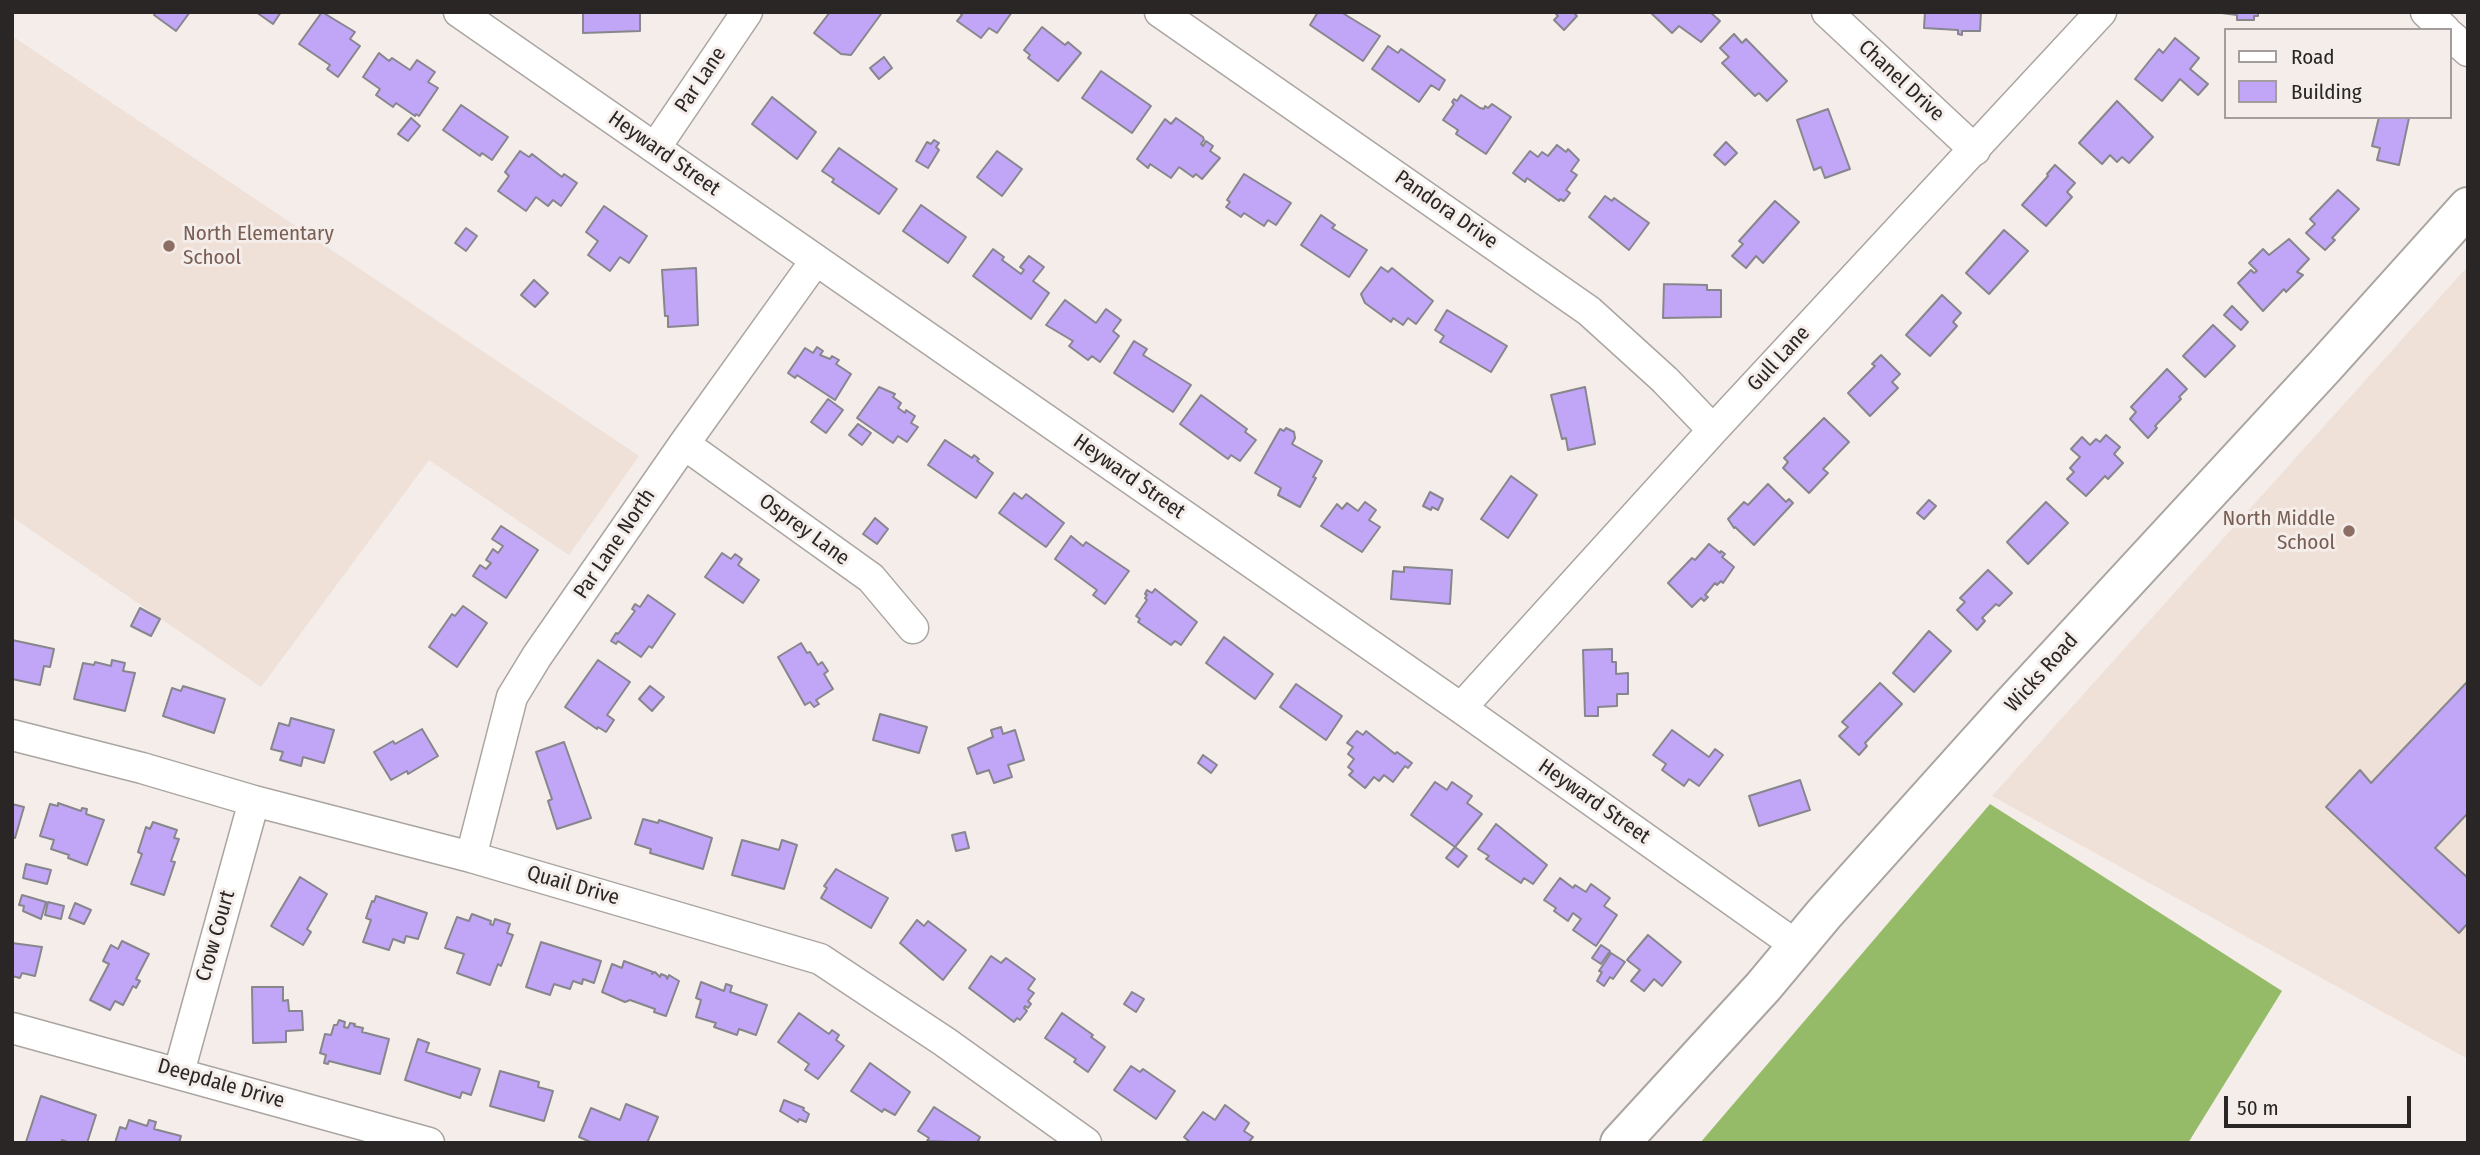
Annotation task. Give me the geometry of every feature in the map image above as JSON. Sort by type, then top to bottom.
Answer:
[{"type":"main road","name":"Wicks Road","points":[[1620,1143],[2009,708],[2468,207]]},
{"type":"street","name":"Heyward Street","points":[[459,12],[1461,708],[1797,946]]},
{"type":"street","name":"Par Lane","points":[[655,148],[747,12]]},
{"type":"street","name":"Pandora Drive","points":[[1160,12],[1589,311],[1665,380],[1713,430]]},
{"type":"street","name":"Chanel Drive","points":[[1827,12],[1975,150]]},
{"type":"street","name":"Gull Lane","points":[[1461,708],[1713,430],[2101,12]]},
{"type":"street","points":[[2426,12],[2443,28]]},
{"type":"street","points":[[2452,37],[2468,51]]},
{"type":"street","name":"Par Lane North","points":[[471,857],[512,697],[537,656],[684,444],[816,260]]},
{"type":"street","name":"Osprey Lane","points":[[684,444],[871,578],[913,628]]},
{"type":"street","name":"Quail Drive","points":[[12,735],[471,857],[820,959],[945,1042],[1086,1143]]},
{"type":"street","name":"Crow Court","points":[[178,1072],[254,801]]},
{"type":"street","name":"Deepdale Drive","points":[[12,1028],[429,1143]]},
{"type":"shaded area","name":"North Elementary School","points":[[12,36],[639,456],[569,555],[429,460],[261,687],[12,517]]},
{"type":"shaded area","name":"North Middle School","points":[[2468,266],[2468,1059],[1992,796]]},
{"type":"green space","points":[[1990,804],[2282,991],[2188,1143],[1700,1143]]},
{"type":"building","points":[[156,12],[190,12],[176,31],[154,15]]},
{"type":"building","points":[[256,12],[281,12],[273,24]]},
{"type":"building","points":[[322,12],[355,32],[350,39],[360,46],[338,77],[327,69],[330,65],[299,44]]},
{"type":"building","points":[[583,12],[640,12],[640,31],[583,33]]},
{"type":"building","points":[[830,12],[881,14],[851,55],[841,54],[814,33]]},
{"type":"building","points":[[959,12],[1012,12],[997,33],[989,28],[981,38],[957,21],[962,15]]},
{"type":"building","points":[[1318,12],[1341,12],[1380,36],[1363,61],[1310,25]]},
{"type":"building","points":[[1557,12],[1573,12],[1577,16],[1564,30],[1554,20],[1558,16]]},
{"type":"building","points":[[1650,12],[1710,12],[1720,21],[1701,42],[1679,26],[1672,33]]},
{"type":"building","points":[[1925,12],[1981,12],[1980,31],[1962,31],[1962,35],[1958,34],[1958,30],[1924,28]]},
{"type":"building","points":[[2214,12],[2258,12],[2258,16],[2254,16],[2254,20],[2237,20],[2237,15]]},
{"type":"building","points":[[1042,27],[1065,45],[1068,42],[1081,53],[1058,81],[1028,58],[1030,55],[1024,50]]},
{"type":"building","points":[[1734,34],[1742,43],[1746,39],[1787,81],[1767,101],[1759,93],[1755,96],[1722,63],[1729,57],[1720,48]]},
{"type":"building","points":[[2175,38],[2199,58],[2190,69],[2208,84],[2198,95],[2180,79],[2162,101],[2135,79],[2159,49],[2163,53]]},
{"type":"building","points":[[1388,46],[1398,53],[1401,49],[1445,80],[1439,90],[1431,85],[1419,102],[1372,69]]},
{"type":"building","points":[[379,53],[389,61],[392,58],[410,70],[417,60],[435,72],[428,82],[438,88],[419,116],[396,103],[393,107],[376,95],[380,89],[363,77]]},
{"type":"building","points":[[884,57],[892,68],[879,79],[870,68]]},
{"type":"building","points":[[1101,71],[1151,106],[1132,133],[1082,98]]},
{"type":"building","points":[[1461,95],[1480,108],[1488,108],[1492,104],[1511,117],[1486,154],[1456,134],[1458,130],[1443,120],[1454,104],[1454,99],[1457,101]]},
{"type":"building","points":[[772,97],[816,132],[797,159],[752,124]]},
{"type":"building","points":[[2117,101],[2153,137],[2129,163],[2122,157],[2117,162],[2110,155],[2102,164],[2079,143]]},
{"type":"building","points":[[461,105],[508,137],[492,160],[482,153],[480,156],[443,130]]},
{"type":"building","points":[[1828,109],[1850,169],[1825,178],[1821,167],[1814,170],[1797,120]]},
{"type":"building","points":[[411,118],[420,126],[408,141],[398,134]]},
{"type":"building","points":[[1176,118],[1203,137],[1203,146],[1206,141],[1213,146],[1210,151],[1220,158],[1202,179],[1196,174],[1193,177],[1179,167],[1171,178],[1150,164],[1148,168],[1137,159],[1165,119],[1171,124]]},
{"type":"building","points":[[2379,119],[2409,119],[2399,165],[2377,160],[2380,148],[2372,146]]},
{"type":"building","points":[[934,140],[939,143],[936,147],[939,150],[928,168],[916,161],[927,142],[931,144]]},
{"type":"building","points":[[1726,142],[1737,153],[1725,165],[1714,155]]},
{"type":"building","points":[[1557,145],[1566,152],[1568,149],[1579,160],[1571,171],[1577,175],[1566,190],[1570,193],[1564,201],[1559,201],[1527,178],[1525,182],[1513,173],[1530,151],[1538,157],[1542,152],[1548,156]]},
{"type":"building","points":[[839,148],[897,189],[879,214],[832,182],[834,179],[822,171]]},
{"type":"building","points":[[520,151],[529,157],[532,154],[562,177],[564,174],[577,183],[561,206],[553,200],[548,206],[536,197],[526,211],[498,191],[509,176],[505,172]]},
{"type":"building","points":[[997,151],[1022,169],[1002,196],[977,177]]},
{"type":"building","points":[[2055,165],[2075,183],[2067,192],[2072,197],[2046,226],[2022,205]]},
{"type":"building","points":[[1244,174],[1291,203],[1276,225],[1268,220],[1264,226],[1244,213],[1241,217],[1226,207],[1230,202],[1227,200]]},
{"type":"building","points":[[2338,190],[2359,209],[2332,238],[2335,240],[2325,250],[2306,233],[2315,224],[2310,219]]},
{"type":"building","points":[[1605,196],[1612,201],[1614,198],[1649,223],[1629,250],[1589,217]]},
{"type":"building","points":[[1775,201],[1799,222],[1763,263],[1756,256],[1746,268],[1732,256],[1743,244],[1739,241]]},
{"type":"building","points":[[921,205],[966,237],[948,263],[903,231]]},
{"type":"building","points":[[604,206],[647,236],[629,263],[620,257],[610,271],[588,255],[598,241],[586,232]]},
{"type":"building","points":[[1321,215],[1335,225],[1332,228],[1367,250],[1349,277],[1301,245]]},
{"type":"building","points":[[466,228],[477,236],[466,251],[455,243]]},
{"type":"building","points":[[2004,230],[2028,251],[1989,294],[1966,273]]},
{"type":"building","points":[[2289,239],[2309,259],[2297,272],[2303,275],[2286,292],[2284,289],[2263,311],[2238,283],[2251,270],[2254,273],[2257,271],[2249,263],[2263,249],[2269,255]]},
{"type":"building","points":[[993,249],[1004,257],[1002,260],[1021,274],[1024,270],[1020,267],[1029,256],[1044,267],[1033,281],[1049,293],[1031,319],[973,276]]},
{"type":"building","points":[[1381,267],[1388,272],[1392,268],[1433,301],[1416,324],[1408,318],[1403,325],[1393,318],[1391,322],[1365,303],[1361,294]]},
{"type":"building","points":[[696,268],[698,325],[668,327],[662,270]]},
{"type":"building","points":[[534,280],[548,293],[535,307],[521,295]]},
{"type":"building","points":[[1664,284],[1707,285],[1707,290],[1721,290],[1721,317],[1663,318]]},
{"type":"building","points":[[1942,295],[1961,313],[1953,322],[1957,326],[1930,356],[1906,335]]},
{"type":"building","points":[[1065,300],[1096,323],[1106,309],[1121,320],[1113,331],[1119,336],[1100,362],[1092,356],[1088,360],[1069,346],[1073,341],[1046,325]]},
{"type":"building","points":[[2232,306],[2248,322],[2241,330],[2224,315]]},
{"type":"building","points":[[1447,310],[1507,346],[1491,372],[1440,342],[1444,336],[1435,330]]},
{"type":"building","points":[[2213,325],[2235,346],[2205,377],[2183,356]]},
{"type":"building","points":[[1134,341],[1147,349],[1143,355],[1191,385],[1173,412],[1114,373]]},
{"type":"building","points":[[817,347],[823,351],[820,355],[839,360],[836,364],[851,374],[835,400],[797,375],[795,378],[788,373],[805,348],[813,353]]},
{"type":"building","points":[[1881,355],[1900,374],[1892,382],[1898,388],[1870,416],[1848,393],[1875,366],[1872,364]]},
{"type":"building","points":[[2167,369],[2187,389],[2148,438],[2130,419],[2136,412],[2131,407]]},
{"type":"building","points":[[879,387],[895,394],[893,397],[901,403],[898,408],[915,416],[911,423],[918,427],[907,442],[898,436],[893,443],[857,418]]},
{"type":"building","points":[[1585,387],[1595,444],[1568,450],[1566,438],[1562,439],[1551,395]]},
{"type":"building","points":[[1201,395],[1247,429],[1245,432],[1256,440],[1240,461],[1231,455],[1228,459],[1180,424]]},
{"type":"building","points":[[828,399],[843,410],[826,433],[811,422]]},
{"type":"building","points":[[1824,418],[1849,442],[1823,469],[1828,473],[1809,493],[1783,468],[1788,462],[1784,458]]},
{"type":"building","points":[[858,424],[871,433],[862,445],[849,435]]},
{"type":"building","points":[[1286,428],[1294,432],[1292,444],[1322,461],[1300,507],[1278,495],[1281,488],[1255,473],[1280,429],[1284,431]]},
{"type":"building","points":[[2106,435],[2120,447],[2114,454],[2123,463],[2108,479],[2105,476],[2086,496],[2067,479],[2074,472],[2070,468],[2080,457],[2071,449],[2082,437],[2090,445],[2096,439],[2100,442]]},
{"type":"building","points":[[945,440],[972,458],[974,455],[979,459],[977,461],[993,473],[976,498],[928,465]]},
{"type":"building","points":[[1511,476],[1537,495],[1508,538],[1481,519]]},
{"type":"building","points":[[1768,484],[1786,502],[1789,499],[1793,503],[1754,545],[1734,528],[1728,519],[1744,502],[1748,505]]},
{"type":"building","points":[[1430,492],[1443,499],[1438,510],[1423,506]]},
{"type":"building","points":[[1014,493],[1022,499],[1026,494],[1064,523],[1046,547],[999,513]]},
{"type":"building","points":[[1929,500],[1936,506],[1924,519],[1917,513]]},
{"type":"building","points":[[1365,502],[1376,510],[1369,520],[1380,527],[1362,552],[1321,526],[1337,504],[1342,509],[1347,503],[1358,511]]},
{"type":"building","points":[[2046,502],[2068,523],[2028,564],[2007,542]]},
{"type":"building","points":[[875,518],[888,529],[877,544],[863,534]]},
{"type":"building","points":[[501,526],[538,550],[506,598],[473,576],[480,565],[486,569],[491,563],[486,560],[493,549],[498,553],[503,546],[492,539]]},
{"type":"building","points":[[1071,536],[1083,546],[1086,542],[1129,571],[1105,604],[1093,595],[1097,590],[1055,559]]},
{"type":"building","points":[[1709,544],[1725,554],[1722,557],[1734,567],[1723,583],[1715,583],[1705,595],[1708,597],[1704,601],[1701,598],[1692,607],[1668,583]]},
{"type":"building","points":[[722,553],[731,559],[735,554],[742,559],[738,565],[759,580],[743,603],[705,577]]},
{"type":"building","points":[[1404,567],[1452,570],[1450,604],[1391,599],[1393,571],[1404,572]]},
{"type":"building","points":[[1988,570],[2012,593],[1982,618],[1985,621],[1977,630],[1957,610],[1965,602],[1960,598]]},
{"type":"building","points":[[1155,589],[1197,622],[1181,645],[1175,641],[1171,645],[1138,622],[1140,619],[1136,616],[1147,600],[1147,590],[1152,593]]},
{"type":"building","points":[[648,595],[675,614],[652,648],[649,646],[641,657],[618,641],[616,644],[611,641],[635,611],[632,609],[635,604],[640,607]]},
{"type":"building","points":[[463,606],[487,623],[457,667],[429,647],[452,614],[455,616]]},
{"type":"building","points":[[140,608],[160,619],[151,636],[131,626]]},
{"type":"building","points":[[1929,631],[1951,651],[1914,692],[1893,673]]},
{"type":"building","points":[[1224,637],[1273,674],[1255,699],[1206,663]]},
{"type":"building","points":[[12,640],[54,649],[50,667],[44,666],[40,685],[12,679]]},
{"type":"building","points":[[801,643],[818,665],[822,662],[828,671],[824,674],[833,689],[816,700],[819,704],[814,707],[810,702],[805,705],[778,657]]},
{"type":"building","points":[[1612,649],[1616,674],[1628,673],[1628,694],[1617,694],[1617,706],[1598,707],[1598,716],[1585,716],[1583,650]]},
{"type":"building","points":[[112,660],[125,663],[123,671],[135,673],[125,711],[74,699],[83,663],[94,665],[95,662],[111,666]]},
{"type":"building","points":[[598,660],[630,682],[607,715],[614,720],[606,732],[598,727],[597,729],[565,707]]},
{"type":"building","points":[[2468,681],[2468,813],[2435,848],[2468,878],[2468,923],[2459,933],[2326,807],[2360,770],[2371,783]]},
{"type":"building","points":[[1880,683],[1902,704],[1865,743],[1867,746],[1859,755],[1839,736],[1848,727],[1842,722]]},
{"type":"building","points":[[1296,684],[1342,716],[1326,740],[1280,707]]},
{"type":"building","points":[[183,686],[225,699],[214,733],[163,716],[172,688],[181,691]]},
{"type":"building","points":[[650,686],[664,697],[652,711],[639,699]]},
{"type":"building","points":[[880,714],[927,727],[919,753],[873,740]]},
{"type":"building","points":[[291,718],[334,730],[324,763],[303,757],[301,766],[280,760],[283,752],[271,749],[279,723],[289,726]]},
{"type":"building","points":[[1001,727],[1003,734],[1015,730],[1024,760],[1008,765],[1012,777],[994,783],[989,770],[977,774],[968,748],[993,737],[991,730]]},
{"type":"building","points":[[422,729],[438,756],[408,774],[407,771],[391,780],[374,752]]},
{"type":"building","points":[[1672,730],[1709,757],[1715,749],[1723,755],[1699,786],[1689,779],[1684,786],[1662,770],[1666,764],[1653,755]]},
{"type":"building","points":[[1357,731],[1363,735],[1366,731],[1395,754],[1397,752],[1412,763],[1408,768],[1405,766],[1393,782],[1384,775],[1379,781],[1374,777],[1365,788],[1349,775],[1353,771],[1348,767],[1354,759],[1348,754],[1353,747],[1347,743]]},
{"type":"building","points":[[564,742],[591,818],[557,829],[548,801],[552,799],[536,752]]},
{"type":"building","points":[[1203,755],[1217,765],[1211,773],[1198,763]]},
{"type":"building","points":[[1800,780],[1810,810],[1759,826],[1749,796]]},
{"type":"building","points":[[1435,782],[1447,790],[1452,782],[1472,796],[1467,803],[1482,814],[1455,847],[1411,815]]},
{"type":"building","points":[[58,803],[81,811],[82,808],[87,809],[86,814],[104,820],[87,865],[51,849],[54,840],[40,836],[50,804],[58,806]]},
{"type":"building","points":[[12,804],[24,807],[15,838],[12,837]]},
{"type":"building","points":[[643,819],[658,823],[659,820],[712,838],[703,869],[650,853],[651,849],[635,844]]},
{"type":"building","points":[[153,822],[177,830],[174,838],[179,839],[164,895],[131,884],[142,854],[138,852],[146,827],[150,829]]},
{"type":"building","points":[[1496,824],[1547,865],[1533,884],[1524,878],[1521,883],[1486,859],[1489,856],[1478,849]]},
{"type":"building","points":[[965,832],[969,848],[956,851],[952,835]]},
{"type":"building","points":[[742,840],[779,850],[782,840],[797,845],[784,889],[732,875]]},
{"type":"building","points":[[1455,847],[1467,856],[1458,867],[1446,858]]},
{"type":"building","points":[[26,864],[51,870],[47,884],[23,878]]},
{"type":"building","points":[[836,869],[888,898],[871,928],[821,898],[827,888],[824,886]]},
{"type":"building","points":[[300,877],[327,894],[307,929],[311,932],[303,945],[271,926]]},
{"type":"building","points":[[1560,878],[1573,888],[1575,885],[1586,892],[1591,884],[1610,898],[1604,906],[1617,915],[1596,946],[1573,930],[1581,919],[1573,913],[1568,921],[1544,900]]},
{"type":"building","points":[[22,895],[46,902],[41,919],[23,911],[24,906],[19,905]]},
{"type":"building","points":[[376,896],[427,913],[418,939],[406,936],[404,943],[393,939],[389,950],[363,942],[371,920],[366,918]]},
{"type":"building","points":[[48,902],[64,906],[61,919],[45,915]]},
{"type":"building","points":[[75,903],[91,910],[84,924],[69,918]]},
{"type":"building","points":[[472,914],[491,921],[490,924],[493,925],[495,919],[510,924],[507,933],[513,935],[490,985],[457,973],[464,954],[445,948],[457,917],[469,921]]},
{"type":"building","points":[[917,920],[924,926],[928,921],[966,950],[943,980],[900,943]]},
{"type":"building","points":[[1648,935],[1681,962],[1662,986],[1654,979],[1644,991],[1631,981],[1640,970],[1627,960]]},
{"type":"building","points":[[122,941],[149,954],[136,979],[140,981],[136,988],[133,986],[123,1005],[115,1001],[110,1010],[90,1000],[109,964],[103,961],[111,945],[118,949]]},
{"type":"building","points":[[541,942],[601,961],[594,983],[583,979],[582,984],[573,981],[570,989],[554,984],[550,995],[526,987]]},
{"type":"building","points":[[12,943],[42,947],[35,976],[22,973],[20,978],[12,976]]},
{"type":"building","points":[[1601,945],[1610,951],[1601,964],[1592,958]]},
{"type":"building","points":[[1611,953],[1625,962],[1613,979],[1610,977],[1604,986],[1597,981],[1602,972],[1599,971]]},
{"type":"building","points":[[991,956],[1001,963],[1006,958],[1035,979],[1028,989],[1034,993],[1028,1001],[1031,1004],[1028,1008],[1025,1006],[1027,1011],[1020,1020],[1017,1018],[1014,1022],[969,988]]},
{"type":"building","points":[[624,961],[653,972],[652,974],[655,972],[660,977],[661,974],[667,979],[669,975],[679,981],[666,1016],[654,1012],[655,1009],[630,1000],[625,1002],[602,992],[612,964],[622,968]]},
{"type":"building","points":[[701,982],[724,991],[726,984],[732,986],[730,992],[767,1005],[756,1035],[739,1029],[737,1035],[714,1027],[716,1023],[696,1017],[701,1000],[696,998]]},
{"type":"building","points":[[252,987],[283,987],[283,1001],[288,1000],[289,1011],[302,1011],[303,1030],[286,1031],[286,1042],[253,1043]]},
{"type":"building","points":[[1132,992],[1144,999],[1136,1012],[1124,1004]]},
{"type":"building","points":[[799,1013],[829,1034],[832,1030],[839,1035],[836,1040],[844,1046],[818,1079],[805,1070],[809,1064],[778,1042]]},
{"type":"building","points":[[1062,1013],[1105,1047],[1088,1072],[1074,1062],[1076,1059],[1045,1038]]},
{"type":"building","points":[[339,1020],[345,1022],[344,1027],[348,1028],[350,1023],[355,1024],[354,1026],[363,1028],[362,1032],[389,1039],[380,1074],[329,1061],[328,1064],[324,1063],[326,1055],[320,1053],[325,1034],[331,1035]]},
{"type":"building","points":[[418,1039],[429,1043],[426,1052],[480,1069],[471,1095],[462,1092],[460,1098],[405,1080]]},
{"type":"building","points":[[870,1063],[910,1092],[895,1115],[884,1109],[882,1112],[851,1091]]},
{"type":"building","points":[[1131,1066],[1140,1072],[1143,1069],[1175,1091],[1156,1119],[1114,1090]]},
{"type":"building","points":[[500,1071],[539,1082],[538,1087],[553,1091],[544,1121],[490,1106]]},
{"type":"building","points":[[41,1096],[96,1115],[87,1143],[62,1140],[61,1143],[26,1142]]},
{"type":"building","points":[[784,1100],[804,1108],[809,1114],[806,1122],[799,1119],[798,1122],[780,1111]]},
{"type":"building","points":[[626,1104],[658,1117],[647,1143],[593,1143],[579,1137],[591,1108],[620,1120]]},
{"type":"building","points":[[1225,1105],[1249,1123],[1244,1131],[1253,1137],[1248,1143],[1191,1143],[1184,1137],[1203,1112],[1215,1120]]},
{"type":"building","points":[[934,1107],[980,1137],[977,1143],[927,1141],[929,1138],[918,1131]]},
{"type":"building","points":[[129,1120],[147,1126],[149,1120],[156,1122],[154,1129],[181,1136],[179,1143],[115,1143],[120,1127],[126,1129]]},
{"type":"place","name":"North Elementary School","points":[[169,246]]},
{"type":"place","name":"North Middle School","points":[[2349,531]]}]
